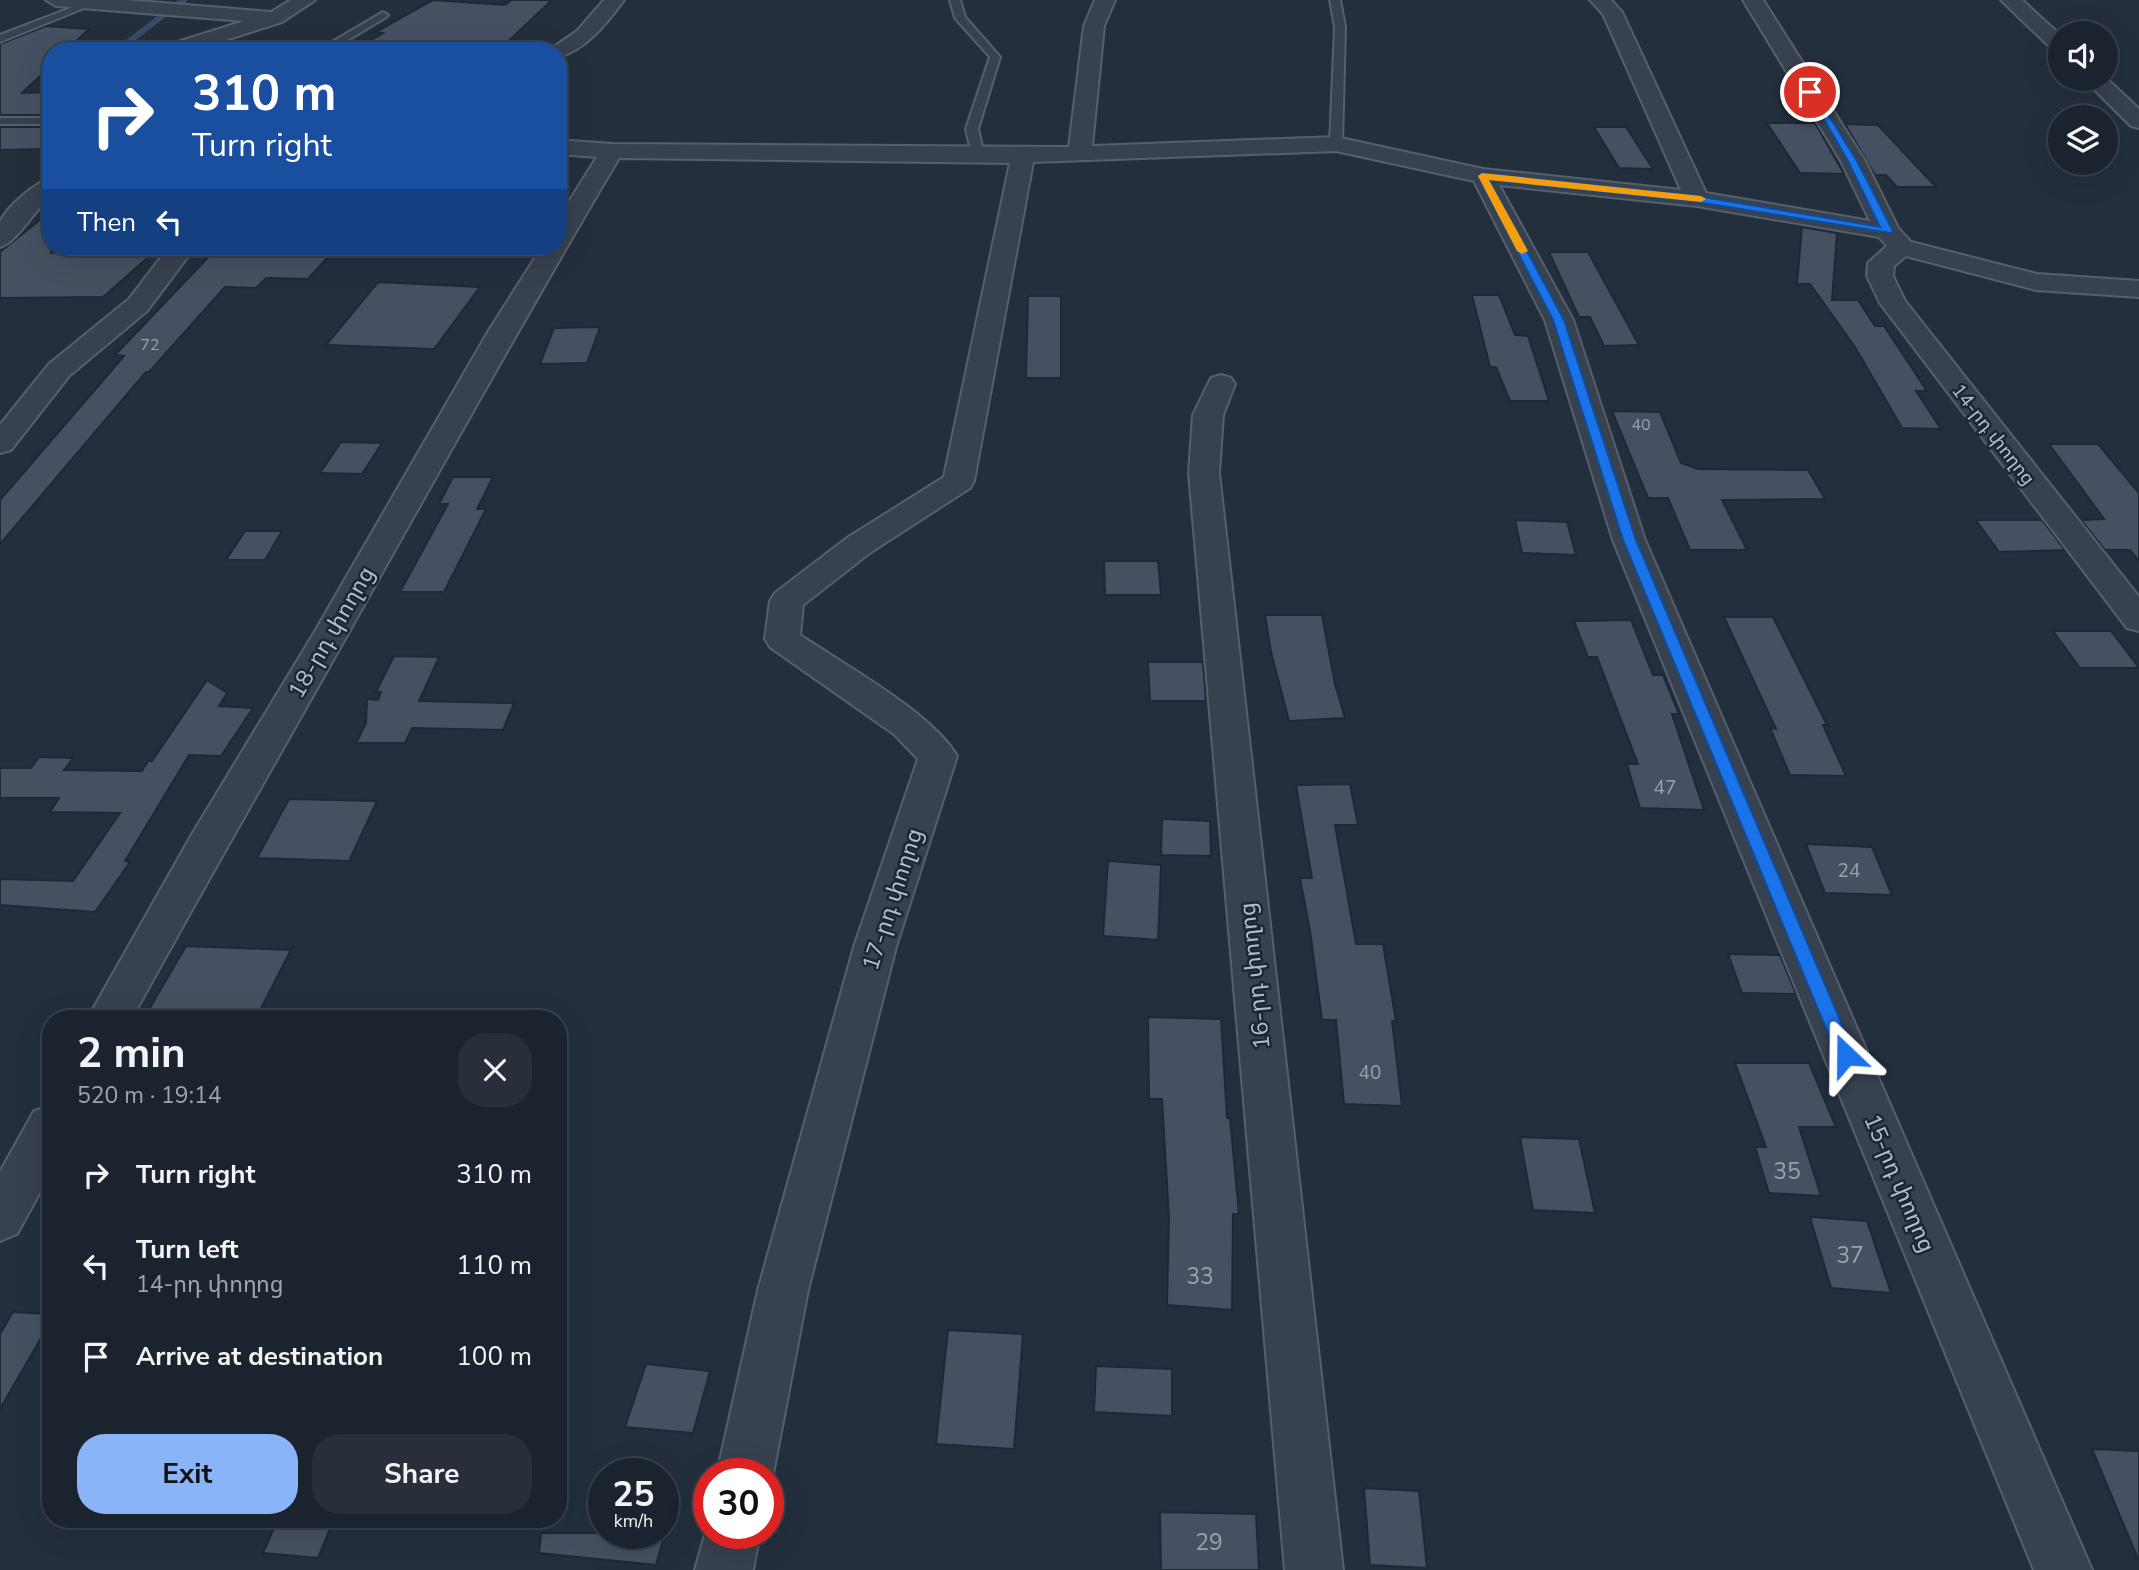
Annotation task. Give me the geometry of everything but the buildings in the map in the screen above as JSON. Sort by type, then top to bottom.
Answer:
[{"type":"street","points":[[56,0],[275,18]]},
{"type":"street","points":[[198,42],[275,18],[305,0]]},
{"type":"street","points":[[567,45],[584,35],[614,0]]},
{"type":"street","points":[[1080,154],[1094,26],[1105,0]]},
{"type":"street","points":[[1600,0],[1612,12],[1697,199]]},
{"type":"street","points":[[1753,0],[1853,161],[1895,239]]},
{"type":"street","points":[[2011,0],[2048,35]]},
{"type":"street","points":[[2108,91],[2139,121]]},
{"type":"street","points":[[567,148],[612,151],[1023,156],[1336,144],[1482,176],[1697,199],[1895,239],[2036,282],[2139,289]]},
{"type":"street","points":[[567,225],[612,151]]},
{"type":"street","name":"17-րդ փողոց","points":[[748,1458],[783,1290],[875,947],[938,755],[907,725],[782,639],[787,601],[859,545],[959,481],[1023,156]]},
{"type":"street","name":"15-րդ փողոց","points":[[1482,176],[1559,320],[1629,540],[2063,1570]]},
{"type":"street","points":[[0,239],[31,200],[42,192]]},
{"type":"street","name":"14-րդ փողոց","points":[[1895,239],[1881,263],[1880,276],[1893,303],[2139,620]]},
{"type":"street","points":[[0,444],[60,370],[138,305],[175,256]]},
{"type":"street","name":"18-րդ փողոց","points":[[114,1010],[205,847],[548,256]]},
{"type":"street","name":"16-րդ փողոց","points":[[1222,384],[1208,415],[1203,472],[1314,1570]]},
{"type":"street","points":[[0,1218],[42,1142]]},
{"type":"street","points":[[724,1570],[729,1549]]},
{"type":"lane","points":[[955,0],[960,18],[995,57],[972,129],[978,155]]},
{"type":"lane","points":[[1335,0],[1340,27],[1336,144]]},
{"type":"lane","points":[[0,39],[89,4]]},
{"type":"lane","points":[[337,42],[383,15]]},
{"type":"lane","points":[[0,121],[42,121]]},
{"type":"waterway","points":[[178,4],[184,0]]},
{"type":"waterway","points":[[129,42],[162,16]]},
{"type":"slow traffic","points":[[1522,251],[1482,176],[1701,199]]},
{"type":"route","points":[[1810,92],[1853,161],[1887,231],[1697,199],[1482,176],[1559,320],[1629,540],[1846,1055]]}]
